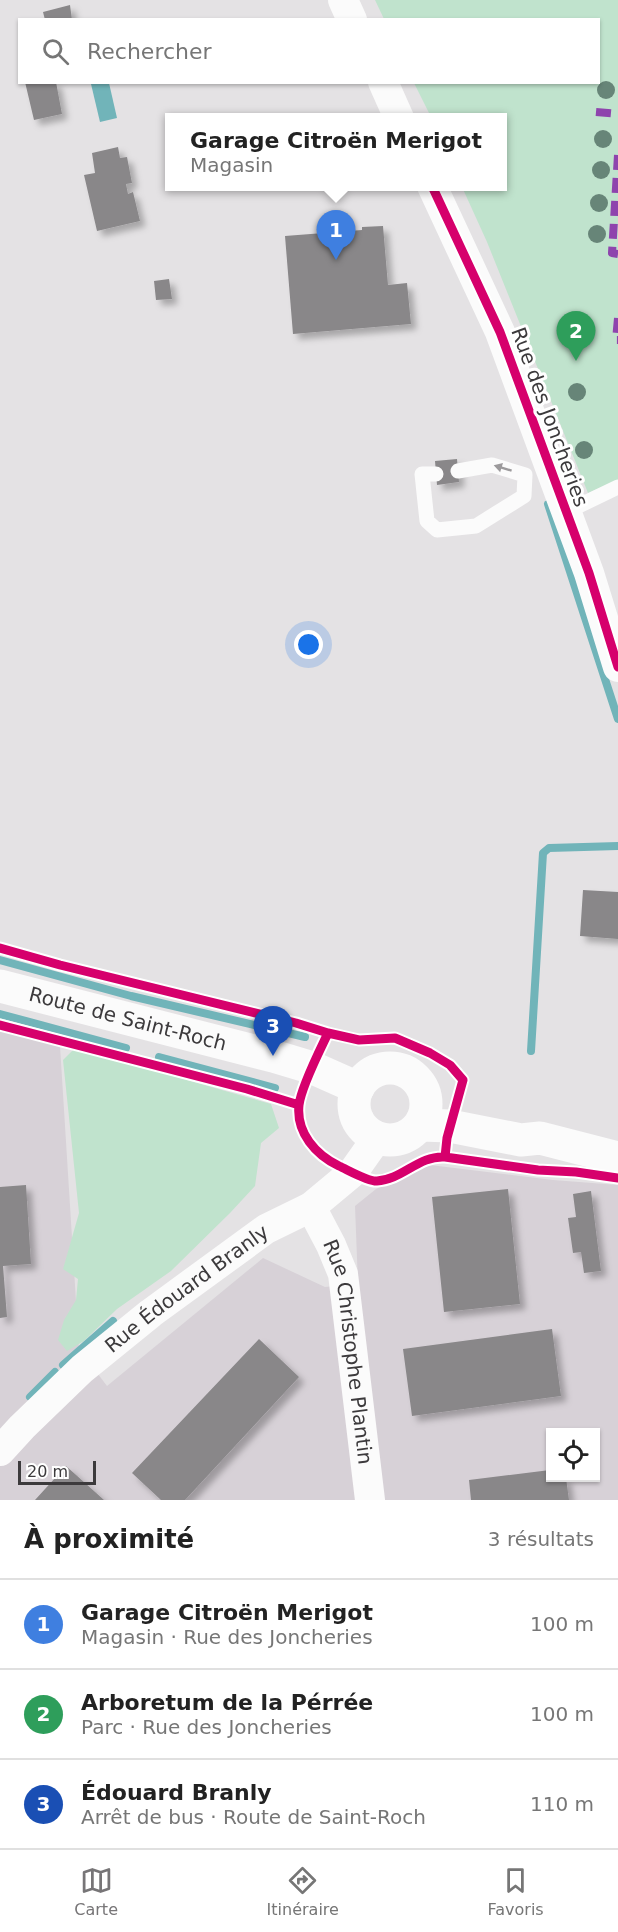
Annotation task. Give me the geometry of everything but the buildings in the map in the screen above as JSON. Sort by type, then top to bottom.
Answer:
[{"type":"street","points":[[343,0],[351,18]]},
{"type":"street","points":[[384,84],[397,113]]},
{"type":"street","name":"Rue des Joncheries","points":[[434,191],[500,332],[538,472],[566,512],[589,573],[618,667]]},
{"type":"street","name":"Route de Saint-Roch","points":[[0,986],[273,1056],[313,1068],[358,1088]]},
{"type":"street","points":[[387,1068],[400,1069],[411,1074],[420,1084],[423,1110],[412,1133],[401,1139],[389,1141],[366,1132],[358,1123],[354,1099],[365,1078],[375,1071],[387,1068]]},
{"type":"street","points":[[423,1110],[450,1126],[521,1140],[540,1138],[618,1158]]},
{"type":"street","name":"Rue Édouard Branly","points":[[0,1451],[82,1369],[151,1313],[266,1229],[311,1208],[354,1172],[377,1138]]},
{"type":"street","name":"Rue Christophe Plantin","points":[[311,1208],[331,1245],[343,1274],[370,1500]]},
{"type":"lane","points":[[436,474],[422,474],[427,521],[436,530],[476,526],[524,496],[538,472],[492,465],[458,471]]},
{"type":"lane","points":[[566,512],[618,487]]},
{"type":"shaded area","points":[[0,1029],[60,1046],[79,1349],[107,1386],[263,1258],[325,1287],[358,1284],[355,1206],[376,1189],[430,1165],[553,1180],[618,1185],[618,1500],[0,1500]]},
{"type":"green space","points":[[375,0],[618,0],[618,480],[588,493],[487,242],[464,191],[507,191],[507,113],[429,113],[414,84],[600,84],[600,18],[384,18]]},
{"type":"green space","points":[[75,1048],[271,1104],[279,1128],[261,1143],[255,1186],[230,1213],[171,1271],[117,1309],[84,1341],[67,1351],[58,1340],[64,1320],[76,1300],[78,1279],[63,1269],[79,1213],[63,1060]]},
{"type":"water","points":[[91,84],[109,84],[117,118],[100,122]]},
{"type":"waterway","points":[[548,504],[618,719]]},
{"type":"waterway","points":[[531,1051],[543,853],[549,848],[618,846]]},
{"type":"waterway","points":[[0,960],[131,996],[305,1037]]},
{"type":"waterway","points":[[0,1014],[126,1048]]},
{"type":"waterway","points":[[159,1057],[275,1088]]},
{"type":"waterway","points":[[63,1365],[113,1321]]},
{"type":"waterway","points":[[30,1397],[55,1372]]},
{"type":"marked path","points":[[596,112],[618,114]]},
{"type":"marked path","points":[[618,155],[612,253],[618,254]]},
{"type":"marked path","points":[[618,318],[616,340],[618,340]]},
{"type":"cycle path","points":[[434,191],[500,332],[589,573],[618,667]]},
{"type":"cycle path","points":[[0,948],[328,1033]]},
{"type":"cycle path","points":[[0,1025],[247,1089],[299,1105]]},
{"type":"cycle path","points":[[328,1033],[359,1040],[395,1038],[430,1053],[450,1065],[463,1080],[447,1138],[445,1157],[436,1157],[419,1163],[395,1177],[373,1181],[339,1166],[315,1149],[304,1134],[299,1105],[307,1079],[328,1033]]},
{"type":"cycle path","points":[[445,1157],[618,1178]]},
{"type":"place","name":"Garage Citroën Merigot","points":[[336,260]]},
{"type":"place","name":"Arboretum de la Pérrée","points":[[576,361]]},
{"type":"place","name":"Édouard Branly","points":[[273,1056]]}]
